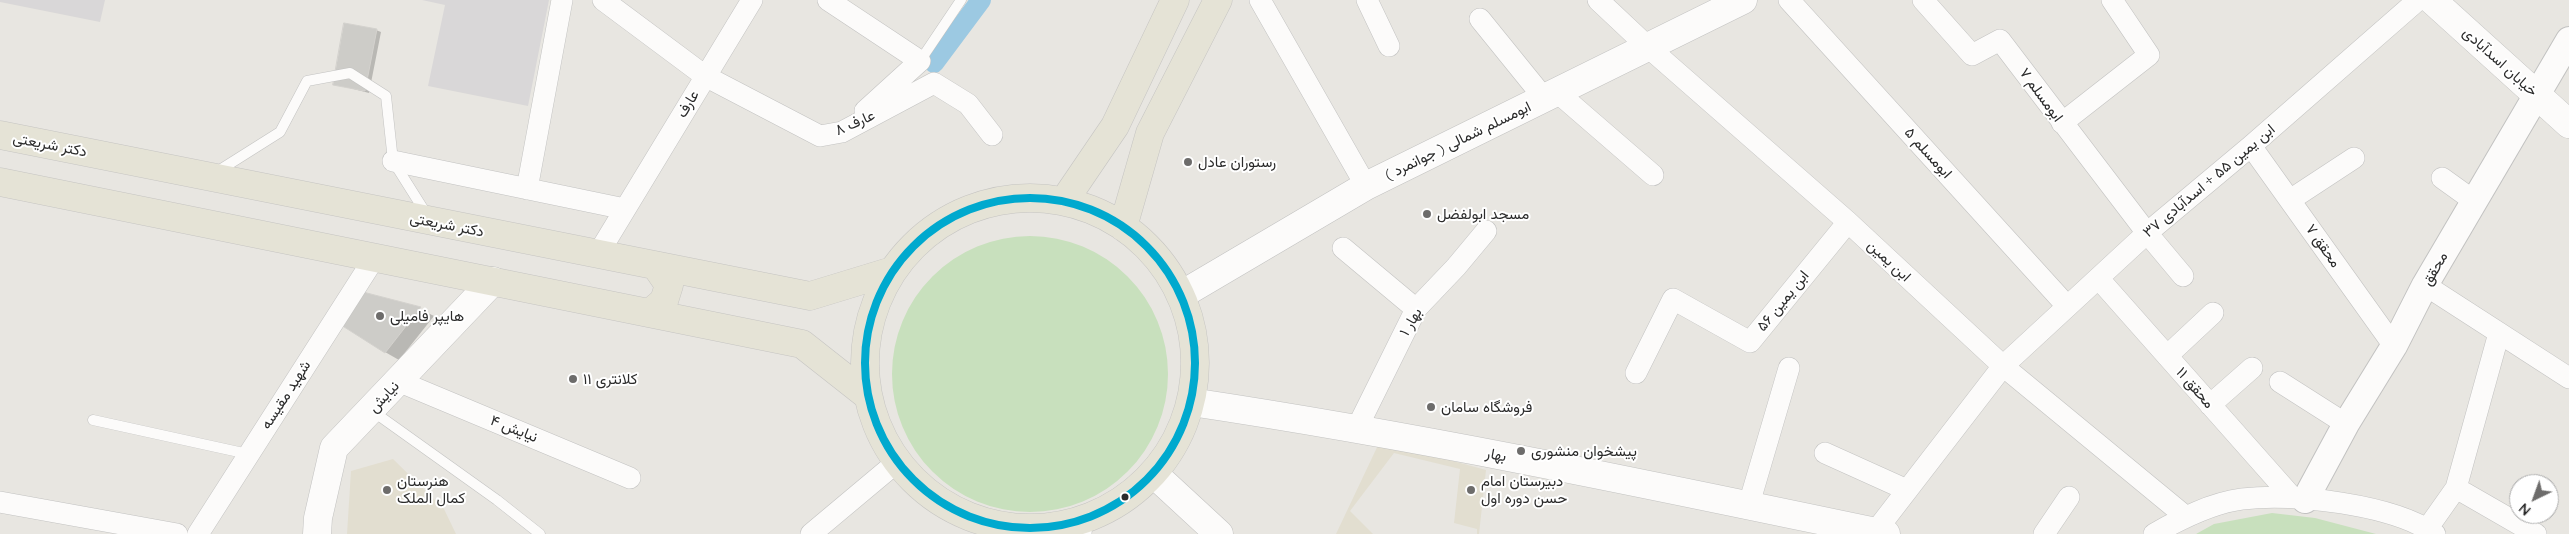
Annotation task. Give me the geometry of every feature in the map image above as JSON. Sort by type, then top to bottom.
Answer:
[{"type":"main road","points":[[1064,201],[1115,126],[1175,0]]},
{"type":"main road","points":[[1123,226],[1150,133],[1218,0]]},
{"type":"main road","name":"ابومسلم شمالی ( جوانمرد )","points":[[1181,295],[1366,186],[1743,0]]},
{"type":"main road","name":"خیابان اسدآبادی","points":[[2432,0],[2569,124]]},
{"type":"main road","name":"دکتر شریعتی","points":[[0,134],[432,222],[810,296],[892,271]]},
{"type":"main road","points":[[0,182],[802,344],[868,396]]},
{"type":"main road","points":[[1015,198],[1064,201],[1095,211],[1123,226],[1157,257],[1181,295],[1195,348],[1191,402],[1177,440],[1154,474],[1126,499],[1067,529],[1010,526],[982,521],[948,506],[920,487],[897,462],[879,430],[868,396],[864,352],[873,310],[892,271],[925,234],[967,210],[1015,198]]},
{"type":"main road","points":[[650,313],[664,301],[668,285],[656,266]]},
{"type":"main road","name":"نیایش","points":[[317,534],[318,518],[334,448],[493,281]]},
{"type":"main road","name":"بهار","points":[[1191,402],[1357,428],[1749,504],[1800,526],[1881,533]]},
{"type":"main road","points":[[1154,474],[1219,534]]},
{"type":"main road","points":[[948,506],[957,534]]},
{"type":"street","points":[[527,189],[562,0]]},
{"type":"street","name":"عارف ۸","points":[[603,0],[630,22],[705,76],[820,136],[842,132],[934,83],[968,104],[992,135]]},
{"type":"street","name":"عارف","points":[[598,254],[752,0]]},
{"type":"street","points":[[828,0],[920,61],[842,132]]},
{"type":"street","points":[[1260,0],[1366,186]]},
{"type":"street","points":[[1367,0],[1389,46]]},
{"type":"street","name":"ابن یمین","points":[[1598,0],[1648,47],[1848,222],[2003,366],[2185,516]]},
{"type":"street","name":"ابومسلم ۵","points":[[1790,0],[2067,306]]},
{"type":"street","name":"ابومسلم ۷","points":[[1922,0],[1972,55],[2000,40],[2147,233],[2183,276]]},
{"type":"street","points":[[2062,123],[2149,55],[2112,0]]},
{"type":"street","name":"ابن یمین ۵۵ + اسدآبادی ۳۷","points":[[1881,533],[1907,490],[2003,366],[2147,233],[2252,146],[2418,0]]},
{"type":"street","points":[[1480,19],[1550,95],[1653,174]]},
{"type":"street","name":"محقق","points":[[2298,498],[2394,346],[2425,285],[2569,40]]},
{"type":"street","name":"محقق ۷","points":[[2252,146],[2394,346]]},
{"type":"street","points":[[2290,200],[2354,158]]},
{"type":"street","points":[[393,162],[625,209]]},
{"type":"street","points":[[2442,178],[2474,201]]},
{"type":"street","name":"ابن یمین ۵۶","points":[[1636,372],[1673,299],[1750,342],[1848,222]]},
{"type":"street","name":"بهار ۱","points":[[1357,428],[1416,309],[1456,267],[1486,230]]},
{"type":"street","points":[[1343,248],[1416,309]]},
{"type":"street","name":"شهید مقیسه","points":[[198,534],[375,257]]},
{"type":"street","name":"محقق ۱۱","points":[[2099,279],[2210,405],[2298,498]]},
{"type":"street","points":[[2425,285],[2569,378]]},
{"type":"street","points":[[2167,356],[2213,313]]},
{"type":"street","points":[[2154,534],[2185,516],[2241,499],[2298,498],[2353,505],[2398,516],[2431,531],[2456,488],[2499,333]]},
{"type":"street","points":[[1749,504],[1789,368]]},
{"type":"street","points":[[2210,405],[2252,368]]},
{"type":"street","name":"نیایش ۴","points":[[398,381],[630,478]]},
{"type":"street","points":[[2280,382],[2346,424]]},
{"type":"street","points":[[1825,453],[1907,490]]},
{"type":"street","points":[[811,534],[897,462]]},
{"type":"street","points":[[2456,488],[2536,534]]},
{"type":"street","points":[[2044,534],[2069,497]]},
{"type":"street","points":[[0,502],[177,534]]},
{"type":"lane","points":[[920,61],[961,0]]},
{"type":"lane","points":[[209,177],[280,132],[307,81],[350,73],[386,96],[393,162],[432,222]]},
{"type":"lane","points":[[371,410],[497,500],[540,534]]},
{"type":"lane","points":[[93,420],[248,454]]},
{"type":"shaded area","points":[[0,0],[105,0],[100,22],[0,2]]},
{"type":"shaded area","points":[[422,0],[549,0],[528,106],[428,86],[445,5]]},
{"type":"shaded area","name":"دبیرستان امام حسن دوره اول","points":[[1380,441],[1486,470],[1479,534],[1477,534],[1477,529],[1454,523],[1460,469],[1394,453],[1350,511],[1373,534],[1336,534]]},
{"type":"shaded area","name":"هنرستان کمال الملک","points":[[393,459],[444,509],[456,534],[347,534],[351,471]]},
{"type":"green space","points":[[1030,236],[1057,239],[1083,247],[1106,260],[1127,277],[1144,298],[1157,321],[1165,347],[1168,374],[1165,401],[1157,427],[1144,450],[1127,471],[1106,488],[1083,501],[1057,509],[1030,512],[1003,509],[977,501],[954,488],[933,471],[916,450],[903,427],[895,401],[892,374],[895,347],[903,321],[916,298],[933,277],[954,260],[977,247],[1003,239]]},
{"type":"green space","points":[[2272,513],[2315,518],[2376,534],[2196,534],[2214,524]]},
{"type":"building","points":[[344,23],[377,29],[365,91],[333,85]]},
{"type":"building","name":"هایپر فامیلی","points":[[363,292],[421,307],[385,353],[341,325]]},
{"type":"waterway","points":[[934,63],[981,0]]},
{"type":"transit line","points":[[1030,198],[1062,201],[1093,211],[1122,226],[1147,246],[1167,271],[1182,300],[1192,331],[1195,363],[1192,395],[1182,426],[1167,455],[1147,480],[1122,500],[1093,515],[1062,525],[1030,528],[998,525],[967,515],[938,500],[913,480],[893,455],[878,426],[868,395],[865,363],[868,331],[878,300],[893,271],[913,246],[938,226],[967,211],[998,201],[1030,198]]},
{"type":"place","name":"رستوران عادل","points":[[1188,162]]},
{"type":"place","name":"مسجد ابولفضل","points":[[1427,214]]},
{"type":"place","name":"هایپر فامیلی","points":[[380,316]]},
{"type":"place","name":"کلانتری ۱۱","points":[[573,379]]},
{"type":"place","name":"فروشگاه سامان","points":[[1431,407]]},
{"type":"place","name":"پیشخوان منشوری","points":[[1521,451]]},
{"type":"place","name":"هنرستان کمال الملک","points":[[387,490]]},
{"type":"place","name":"دبیرستان امام حسن دوره اول","points":[[1471,490]]}]
